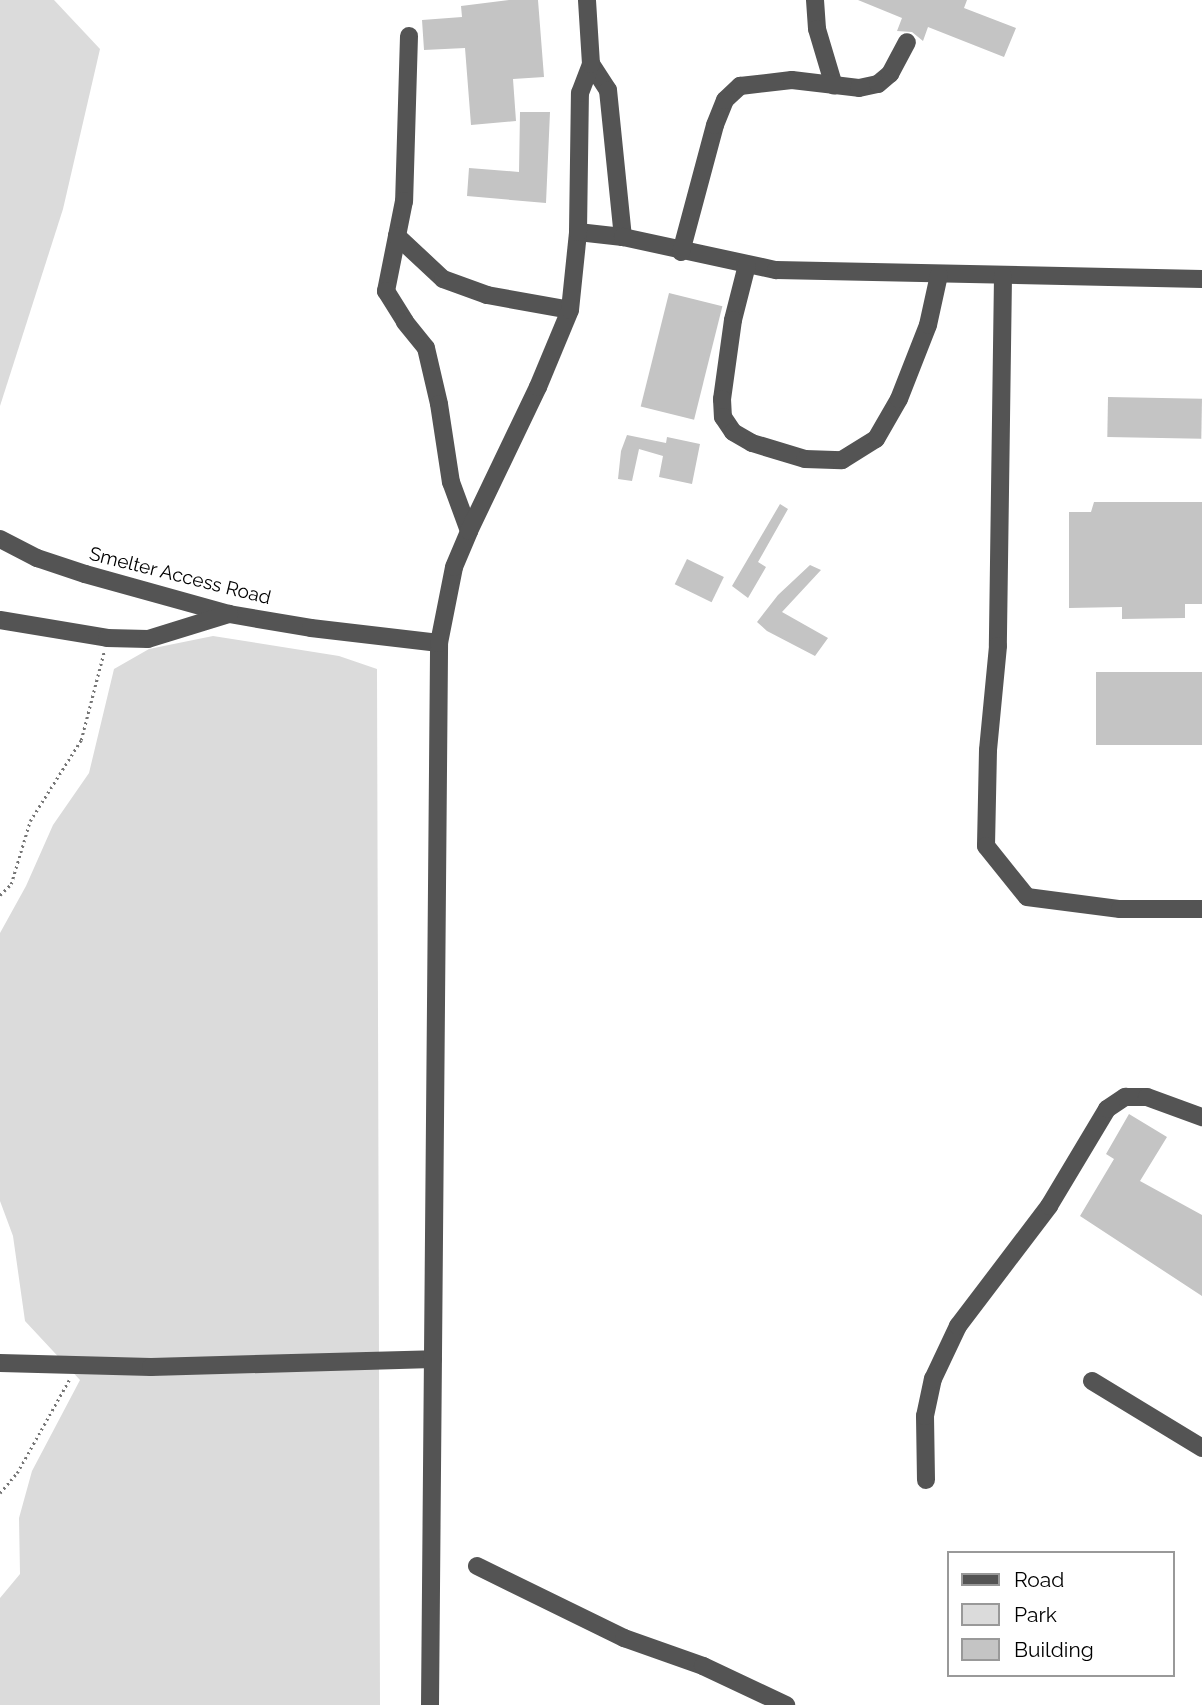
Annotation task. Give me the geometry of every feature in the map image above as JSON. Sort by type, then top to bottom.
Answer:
[{"type":"lane","points":[[430,1705],[439,643],[454,567],[538,387],[570,310],[578,232],[580,93],[591,64],[587,0]]},
{"type":"lane","points":[[814,0],[817,29],[834,86]]},
{"type":"lane","points":[[409,36],[404,201],[386,291],[426,348],[439,404],[451,482],[469,531]]},
{"type":"lane","points":[[681,251],[715,125],[726,100],[740,86],[763,81],[792,80],[859,88],[877,84],[891,74],[907,42]]},
{"type":"lane","points":[[591,64],[608,90],[623,237]]},
{"type":"lane","points":[[578,232],[623,237],[776,270],[1202,279]]},
{"type":"lane","points":[[397,236],[443,279],[487,295],[570,310]]},
{"type":"lane","points":[[747,264],[733,320],[722,399],[723,417],[733,432],[752,443],[806,459],[842,460],[876,439],[899,400],[929,325],[939,275]]},
{"type":"lane","points":[[1003,276],[999,646],[988,750],[986,846],[1027,897],[1120,909],[1202,909]]},
{"type":"lane","name":"Smelter Access Road","points":[[0,539],[37,558],[85,574],[229,614],[311,628],[439,643]]},
{"type":"lane","points":[[0,620],[107,638],[148,639],[229,614]]},
{"type":"lane","points":[[926,1480],[925,1416],[933,1379],[953,1337],[1049,1206],[1107,1109],[1125,1097],[1147,1097],[1202,1117]]},
{"type":"lane","points":[[0,1363],[76,1366],[433,1359]]},
{"type":"lane","points":[[1092,1381],[1202,1448]]},
{"type":"lane","points":[[477,1566],[624,1638],[703,1666],[786,1705]]},
{"type":"path","points":[[0,895],[11,884],[30,821],[81,740],[107,638]]},
{"type":"path","points":[[0,1493],[17,1472],[76,1366]]},
{"type":"green space","points":[[0,0],[54,0],[100,49],[63,209],[0,406]]},
{"type":"green space","points":[[213,636],[339,656],[377,669],[380,1705],[0,1705],[0,1598],[20,1574],[19,1518],[32,1471],[80,1380],[25,1321],[13,1236],[0,1201],[0,933],[26,886],[53,825],[89,773],[114,669],[149,649]]},
{"type":"building","points":[[509,0],[538,0],[544,77],[513,79],[516,121],[471,125],[465,48],[424,50],[422,20],[462,17],[461,6]]},
{"type":"building","points":[[858,0],[967,0],[964,8],[1016,28],[1004,57],[928,27],[923,41],[912,32],[897,31],[902,18]]},
{"type":"building","points":[[520,112],[550,112],[546,203],[467,196],[469,168],[519,172]]},
{"type":"building","points":[[669,293],[722,306],[694,420],[641,407]]},
{"type":"building","points":[[1108,397],[1202,399],[1201,439],[1107,437]]},
{"type":"building","points":[[627,435],[666,443],[667,437],[700,444],[692,484],[659,477],[663,456],[639,449],[632,481],[618,479],[621,451]]},
{"type":"building","points":[[1094,502],[1202,502],[1202,604],[1185,604],[1185,618],[1122,619],[1122,607],[1069,608],[1069,512],[1091,512]]},
{"type":"building","points":[[780,504],[788,509],[758,562],[766,567],[748,598],[732,586]]},
{"type":"building","points":[[687,559],[724,577],[712,602],[675,584]]},
{"type":"building","points":[[810,565],[821,570],[782,612],[828,638],[815,656],[767,631],[757,622],[778,595]]},
{"type":"building","points":[[1096,672],[1202,672],[1202,745],[1096,745]]},
{"type":"building","points":[[1129,1114],[1167,1137],[1140,1181],[1202,1215],[1202,1296],[1080,1216],[1114,1159],[1106,1154]]}]
